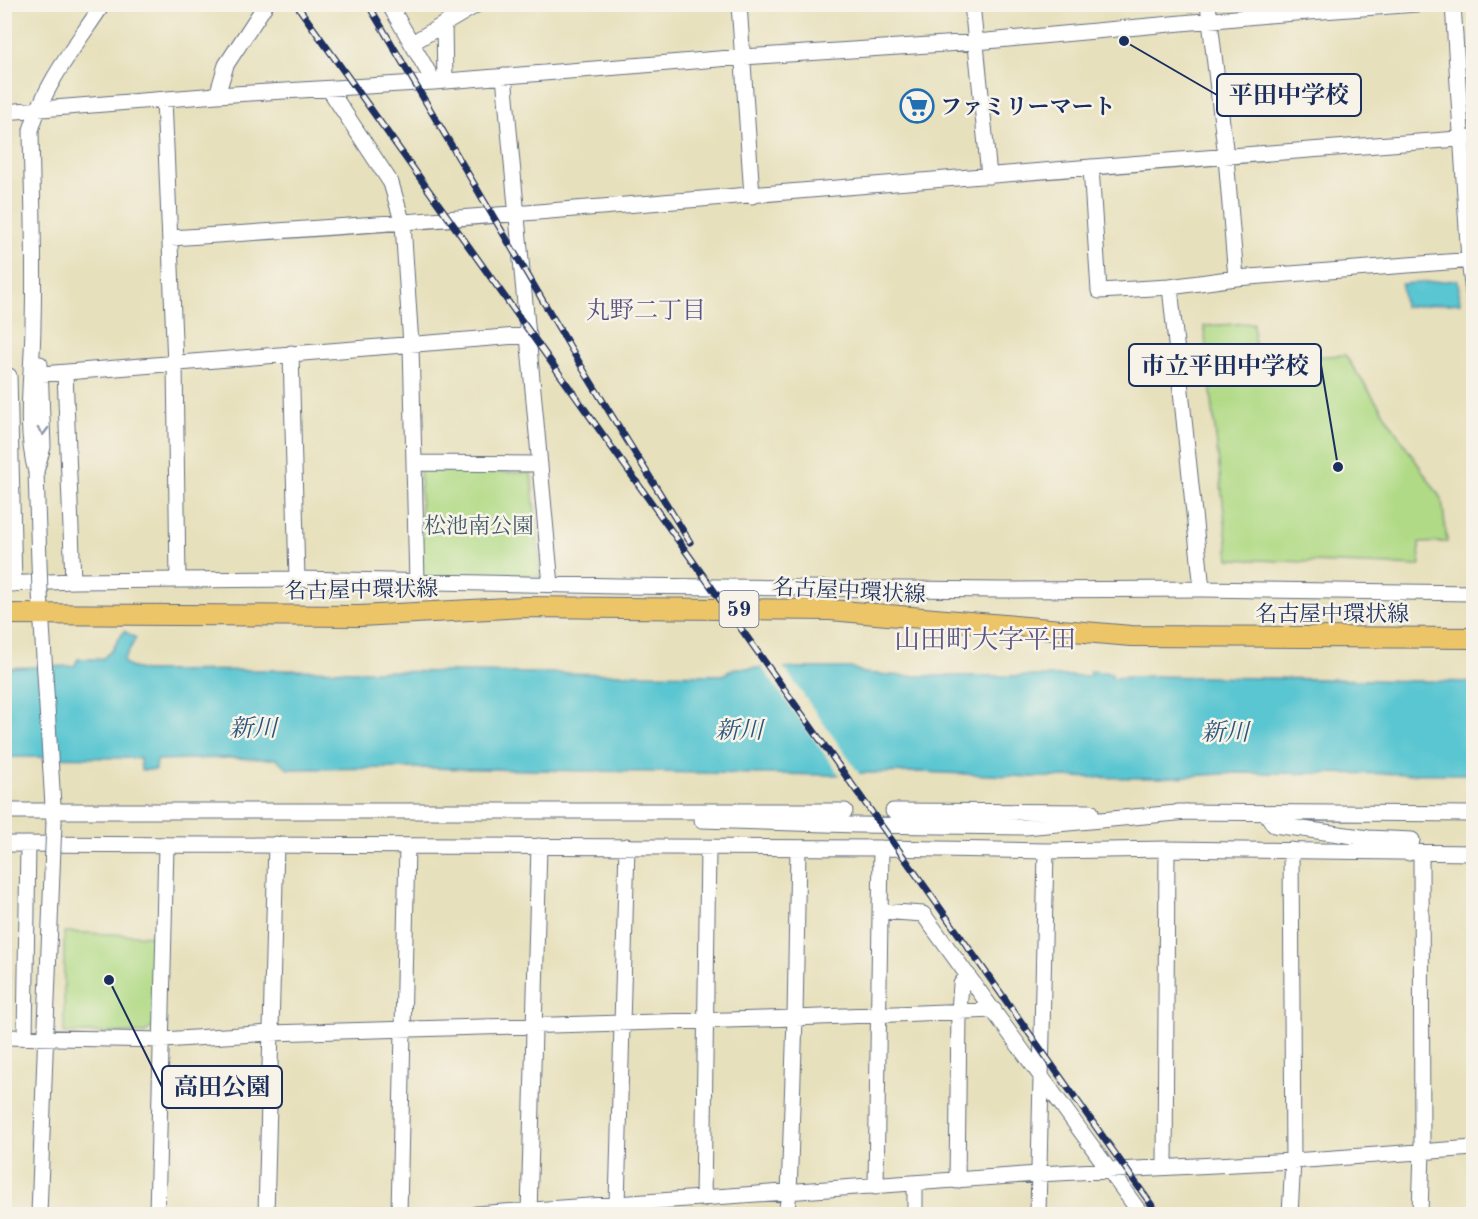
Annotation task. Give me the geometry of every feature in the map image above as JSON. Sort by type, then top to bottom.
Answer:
[{"type":"main road","name":"名古屋中環状線","points":[[4,614],[41,620],[360,616],[525,607],[830,610],[1131,636],[1473,638]]},
{"type":"street","points":[[39,1215],[53,813],[41,620],[36,472],[30,451],[36,382],[33,323],[31,130],[37,109],[51,81],[103,4]]},
{"type":"street","points":[[217,95],[225,65],[266,4]]},
{"type":"street","points":[[389,4],[412,43],[440,82]]},
{"type":"street","points":[[412,43],[478,4]]},
{"type":"street","points":[[739,4],[752,196]]},
{"type":"street","points":[[972,4],[989,176]]},
{"type":"street","points":[[1208,4],[1226,157],[1236,278]]},
{"type":"street","points":[[4,112],[976,42],[1268,15],[1417,4]]},
{"type":"street","points":[[1453,4],[1467,138],[1473,302]]},
{"type":"street","points":[[440,82],[444,24]]},
{"type":"street","points":[[504,76],[551,585]]},
{"type":"street","points":[[329,89],[391,183],[403,224],[411,345],[417,582]]},
{"type":"street","points":[[164,99],[175,364],[178,580]]},
{"type":"street","points":[[170,238],[403,224],[1467,138]]},
{"type":"street","points":[[1091,167],[1099,291],[1170,287],[1236,278],[1471,260]]},
{"type":"street","points":[[1170,287],[1202,589]]},
{"type":"street","points":[[529,335],[65,373],[36,382],[7,376],[9,584],[73,581],[297,579],[551,585],[1473,593]]},
{"type":"street","points":[[291,353],[297,579]]},
{"type":"street","points":[[65,373],[73,581]]},
{"type":"street","points":[[414,463],[540,464]]},
{"type":"street","points":[[4,811],[53,813],[124,810],[845,811]]},
{"type":"street","points":[[555,810],[742,822],[1014,826],[1187,812]]},
{"type":"street","points":[[893,811],[1473,814]]},
{"type":"street","points":[[1266,813],[1274,825],[1368,838],[1412,840],[1415,853],[1422,1150],[1420,1215]]},
{"type":"street","points":[[4,844],[627,846],[708,849],[881,848],[1046,851],[1167,849],[1473,853]]},
{"type":"street","points":[[25,1037],[28,844]]},
{"type":"street","points":[[266,1215],[276,844]]},
{"type":"street","points":[[157,1215],[166,846]]},
{"type":"street","points":[[399,1215],[407,846]]},
{"type":"street","points":[[529,1213],[539,846]]},
{"type":"street","points":[[617,1204],[627,846]]},
{"type":"street","points":[[786,1215],[789,1194],[795,1018],[798,848]]},
{"type":"street","points":[[876,1187],[881,848]]},
{"type":"street","points":[[703,1198],[708,849]]},
{"type":"street","points":[[1165,1167],[1167,849]]},
{"type":"street","points":[[1290,1215],[1293,1161],[1291,850]]},
{"type":"street","points":[[1038,1215],[1046,851]]},
{"type":"street","points":[[881,911],[924,914],[1141,1215]]},
{"type":"street","points":[[957,1181],[959,1012],[961,984],[968,975]]},
{"type":"street","points":[[4,1037],[25,1037],[46,1031],[163,1040],[270,1033],[994,1010]]},
{"type":"street","points":[[476,1215],[529,1213],[617,1204],[661,1208],[703,1198],[789,1194],[1038,1174],[1293,1161],[1473,1148]]},
{"type":"street","points":[[915,1184],[915,1215]]},
{"type":"green space","points":[[1253,323],[1256,360],[1345,355],[1442,500],[1447,542],[1419,543],[1420,566],[1229,559],[1204,326]]},
{"type":"green space","name":"松池南公園","points":[[420,470],[531,473],[541,576],[422,578]]},
{"type":"green space","points":[[64,932],[152,936],[155,1025],[145,1033],[64,1033]]},
{"type":"water","points":[[1458,280],[1460,303],[1404,307],[1402,284]]},
{"type":"water","name":"新川","points":[[124,631],[136,638],[123,661],[129,667],[145,671],[278,670],[723,675],[735,668],[852,668],[864,673],[905,676],[1090,676],[1090,671],[1112,673],[1112,678],[1153,676],[1473,682],[1473,774],[1237,773],[1158,778],[1034,777],[921,772],[831,775],[420,768],[288,769],[277,759],[224,758],[157,760],[156,770],[141,770],[140,758],[5,757],[4,668],[74,666],[78,659],[102,659],[112,650]]},
{"type":"pier","points":[[760,665],[782,665],[861,776],[841,777]]},
{"type":"railway","points":[[296,4],[1158,1214]]},
{"type":"railway","points":[[368,4],[586,374],[690,542]]},
{"type":"place","name":"平田中学校","points":[[1124,41]]},
{"type":"place","name":"ファミリーマート","points":[[917,106]]},
{"type":"place","name":"市立平田中学校","points":[[1338,467]]},
{"type":"place","name":"高田公園","points":[[109,980]]},
{"type":"district","name":"丸野二丁目","points":[[646,310]]},
{"type":"district","name":"山田町大字平田","points":[[985,639]]}]
